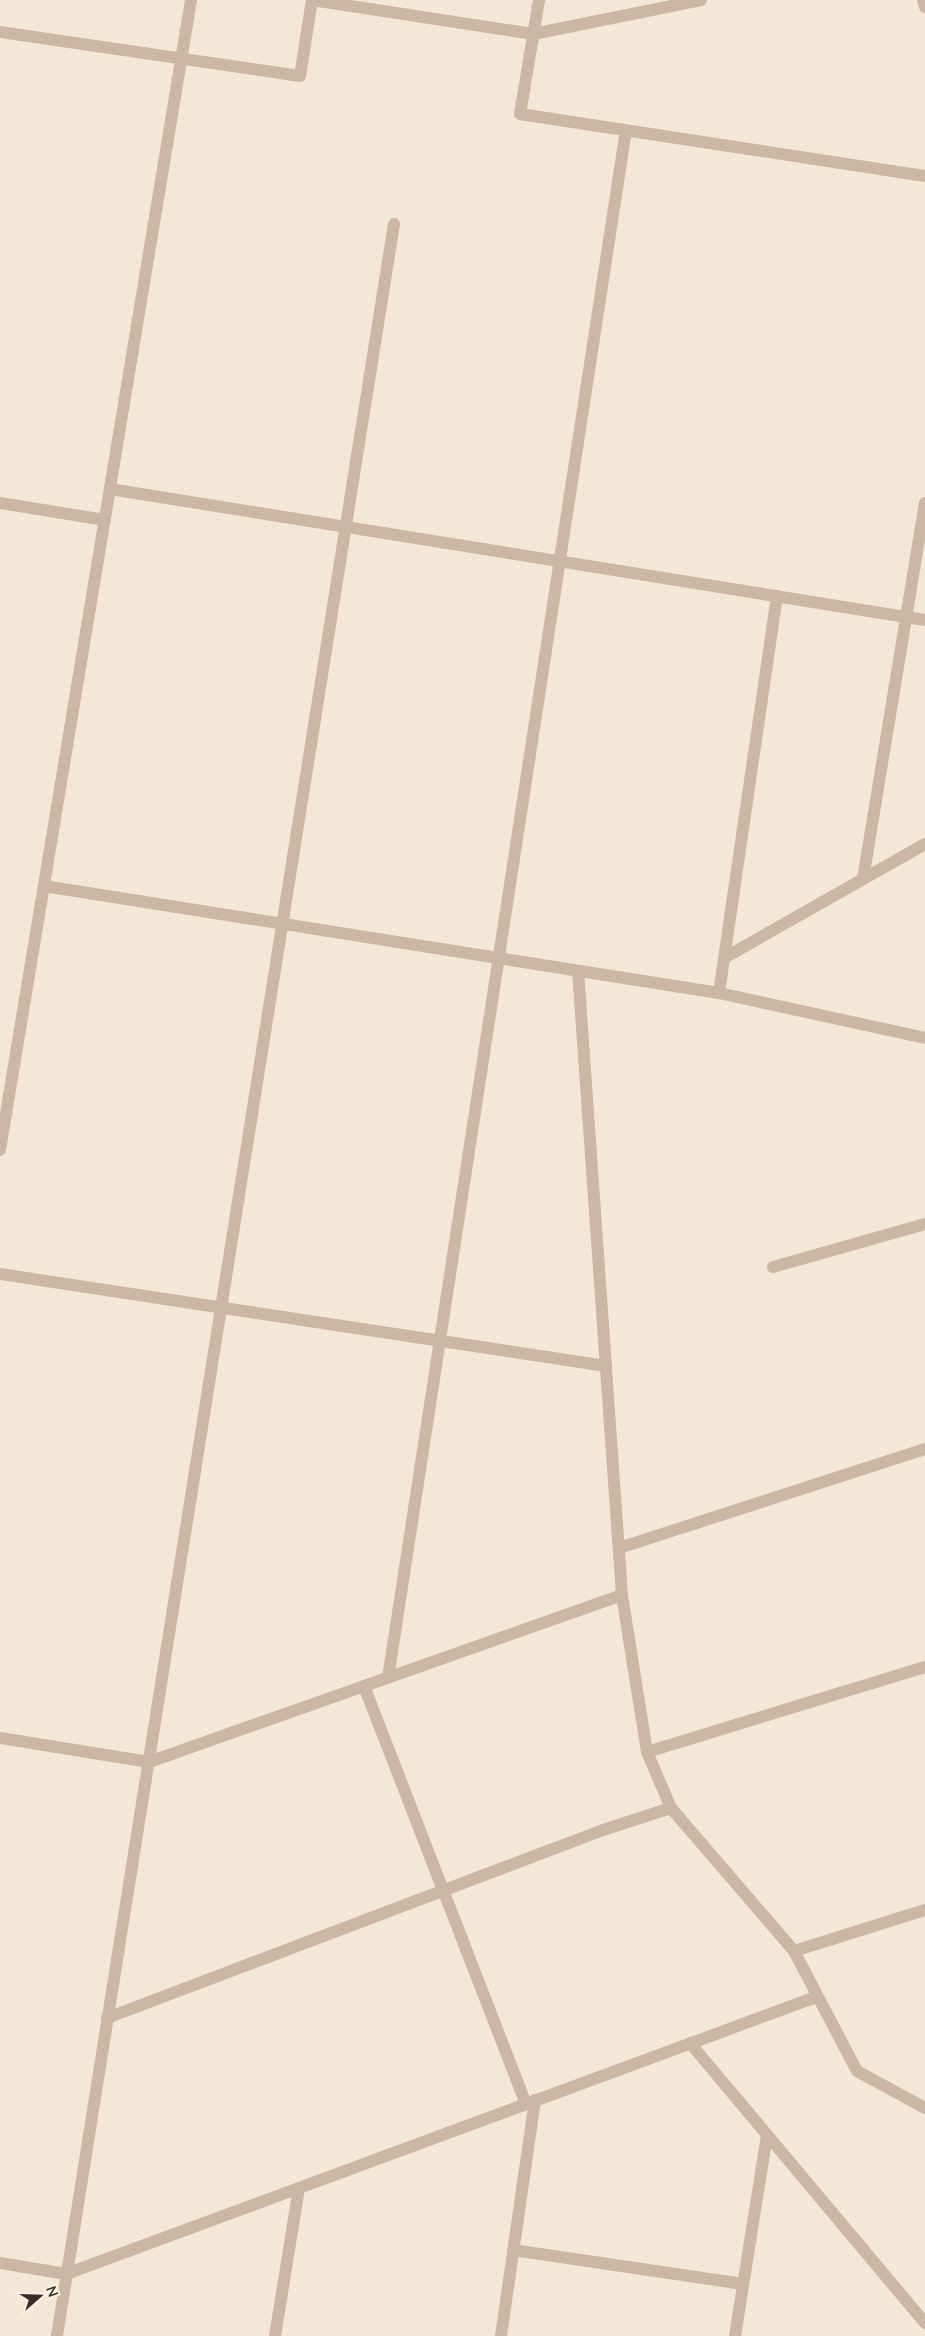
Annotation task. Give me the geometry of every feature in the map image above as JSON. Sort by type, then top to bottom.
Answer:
[{"type":"street","points":[[0,1150],[191,0]]},
{"type":"street","points":[[0,32],[300,76],[312,0],[533,34],[701,0]]},
{"type":"street","points":[[539,0],[520,114],[925,176]]},
{"type":"street","points":[[923,0],[925,7]]},
{"type":"street","points":[[388,1678],[626,130]]},
{"type":"street","points":[[57,2336],[394,224]]},
{"type":"street","points":[[110,489],[925,620]]},
{"type":"street","points":[[863,879],[925,502]]},
{"type":"street","points":[[0,503],[105,520]]},
{"type":"street","points":[[719,993],[777,596]]},
{"type":"street","points":[[724,958],[925,844]]},
{"type":"street","points":[[44,886],[719,993],[925,1038]]},
{"type":"street","points":[[578,971],[622,1595],[647,1752],[671,1808],[794,1951],[816,1997],[857,2071],[925,2108]]},
{"type":"street","points":[[773,1267],[925,1224]]},
{"type":"street","points":[[0,1274],[606,1366]]},
{"type":"street","points":[[619,1548],[925,1449]]},
{"type":"street","points":[[0,1738],[149,1762],[622,1595]]},
{"type":"street","points":[[647,1752],[925,1667]]},
{"type":"street","points":[[364,1686],[444,1891],[531,2102],[501,2336]]},
{"type":"street","points":[[107,2018],[602,1830],[671,1808]]},
{"type":"street","points":[[794,1951],[925,1910]]},
{"type":"street","points":[[0,2263],[66,2274],[816,1997]]},
{"type":"street","points":[[690,2043],[925,2323]]},
{"type":"street","points":[[735,2336],[767,2135]]},
{"type":"street","points":[[275,2336],[299,2188]]},
{"type":"street","points":[[513,2250],[743,2284]]}]
